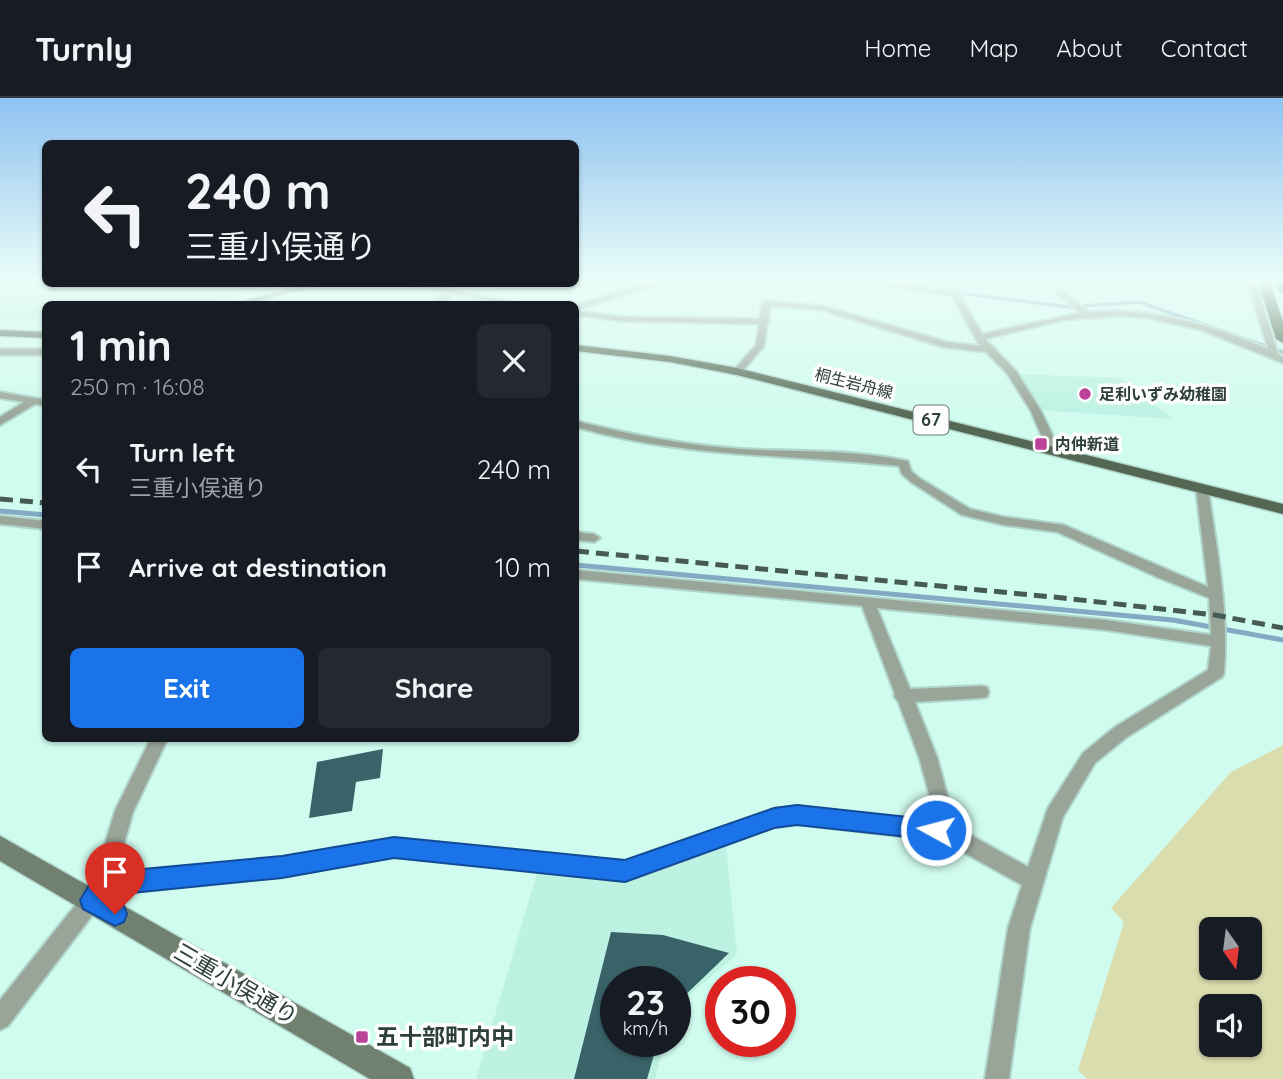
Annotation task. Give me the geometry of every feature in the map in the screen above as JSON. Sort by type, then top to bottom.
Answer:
[{"type":"main road","points":[[0,333],[42,335]]},
{"type":"main road","name":"桐生岩舟線","points":[[579,348],[670,359],[737,372],[1283,509]]},
{"type":"street","points":[[737,372],[761,346],[765,327]]},
{"type":"street","points":[[893,327],[954,347],[990,350]]},
{"type":"street","points":[[974,327],[990,350],[1011,371],[1035,411],[1054,451]]},
{"type":"street","points":[[980,337],[1025,327]]},
{"type":"street","points":[[1191,327],[1244,341],[1279,358]]},
{"type":"street","points":[[1268,327],[1279,358]]},
{"type":"street","points":[[0,352],[42,352]]},
{"type":"street","points":[[0,396],[42,402]]},
{"type":"street","points":[[0,422],[33,401]]},
{"type":"street","points":[[579,425],[606,434],[677,445],[904,463],[906,472],[915,480],[966,512],[1004,522],[1060,528],[1216,595]]},
{"type":"street","points":[[998,1079],[1019,928],[1055,814],[1090,758],[1121,732],[1208,681],[1216,673],[1216,595],[1202,489]]},
{"type":"street","points":[[0,520],[42,525]]},
{"type":"street","points":[[579,536],[594,538]]},
{"type":"street","points":[[579,575],[1218,634]]},
{"type":"street","points":[[867,601],[928,757],[947,823],[946,832]]},
{"type":"street","points":[[902,696],[981,692]]},
{"type":"street","points":[[0,1018],[96,894],[124,811],[158,742]]},
{"type":"street","points":[[96,894],[121,883],[282,867],[394,848],[625,871],[774,818],[797,815],[946,832],[1032,880]]},
{"type":"street","name":"三重小俣通り","points":[[0,848],[96,894],[398,1079]]},
{"type":"shaded area","name":"足利いずみ幼稚園","points":[[1017,374],[1120,378],[1173,419],[1040,410]]},
{"type":"shaded area","points":[[1283,745],[1283,1079],[1087,1079],[1078,1070],[1124,922],[1111,908],[1231,772]]},
{"type":"shaded area","points":[[726,845],[737,954],[723,966],[705,966],[705,981],[691,993],[691,966],[600,966],[600,1057],[661,1057],[655,1079],[476,1079],[538,870],[607,880],[627,878]]},
{"type":"building","points":[[383,749],[380,778],[356,782],[352,811],[309,818],[317,762]]},
{"type":"building","points":[[611,932],[663,935],[729,953],[715,966],[705,966],[705,976],[691,990],[691,966],[602,966]]},
{"type":"building","points":[[600,976],[600,1057],[653,1057],[647,1079],[574,1079]]},
{"type":"waterway","points":[[1210,327],[1283,352]]},
{"type":"waterway","points":[[0,511],[42,515]]},
{"type":"waterway","points":[[579,565],[1173,620],[1283,640]]},
{"type":"railway","points":[[0,499],[42,503]]},
{"type":"railway","points":[[579,551],[1063,598],[1215,615],[1283,628]]},
{"type":"place","name":"足利いずみ幼稚園","points":[[1085,394]]},
{"type":"place","name":"内仲新道","points":[[1041,444]]},
{"type":"place","name":"五十部町内中","points":[[362,1037]]},
{"type":"route","points":[[115,914],[92,900],[100,888],[121,883],[282,867],[394,848],[625,871],[728,837],[774,818],[822,816],[936,830]]}]
